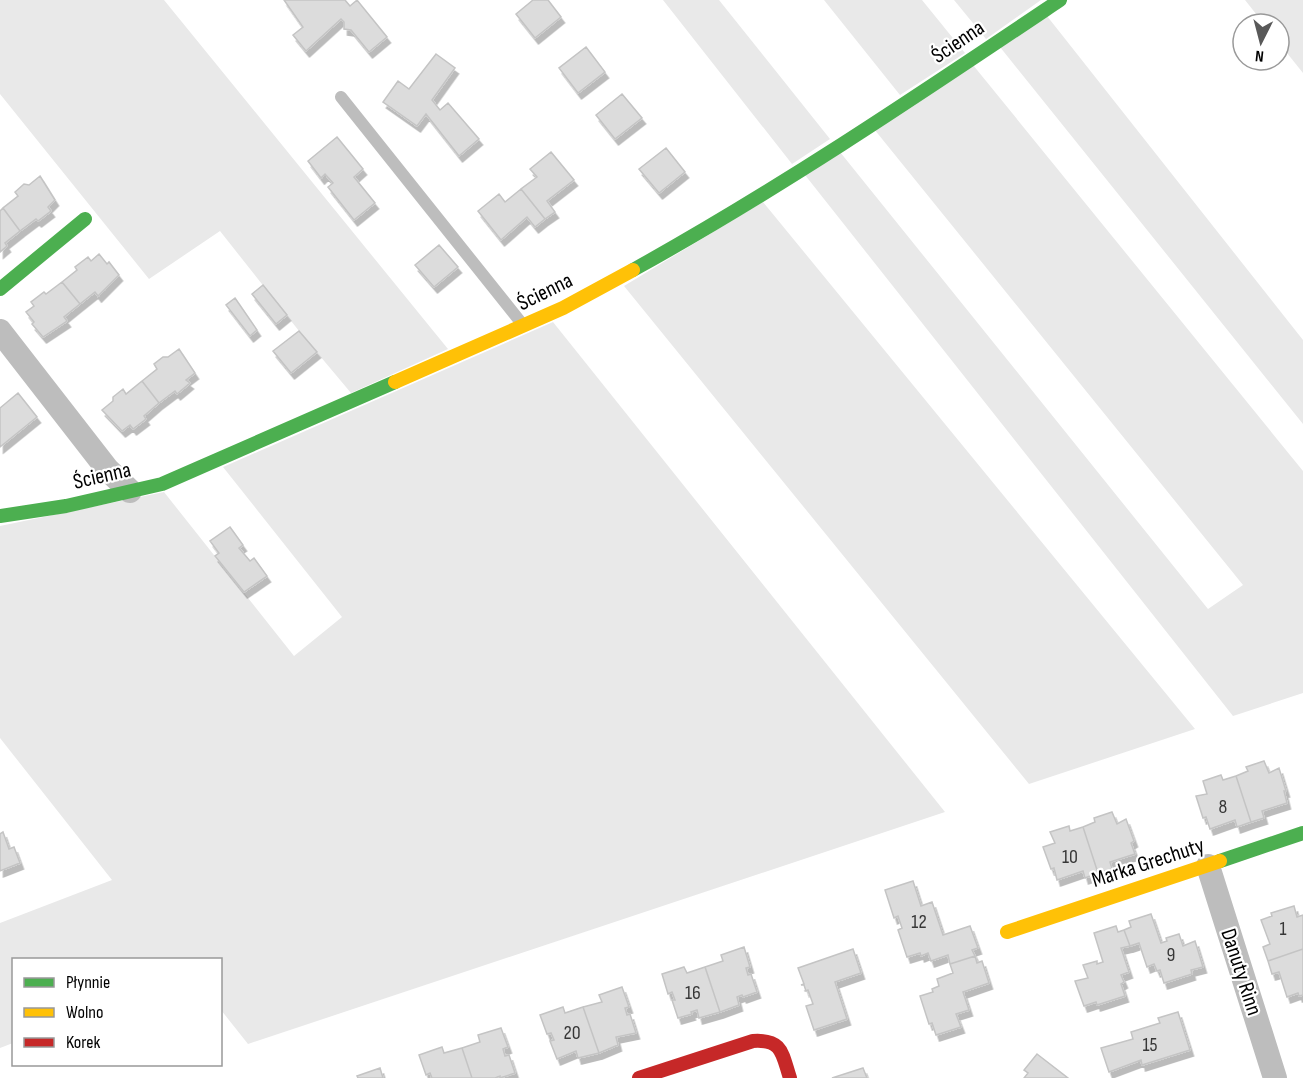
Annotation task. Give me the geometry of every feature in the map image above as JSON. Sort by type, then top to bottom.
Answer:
[{"type":"street","name":"Ścienna","points":[[2,513],[162,484],[563,308],[694,236],[849,141],[1060,0]]},
{"type":"street","points":[[0,289],[85,219]]},
{"type":"street","points":[[0,331],[108,471],[130,491]]},
{"type":"street","name":"Marka Grechuty","points":[[1007,932],[1303,834]]},
{"type":"street","name":"Danuty Rinn","points":[[1208,866],[1275,1078]]},
{"type":"street","points":[[639,1078],[730,1048],[766,1040],[775,1043],[781,1051],[790,1078]]},
{"type":"lane","points":[[341,97],[524,326]]},
{"type":"shaded area","points":[[0,0],[164,0],[448,349],[351,393],[220,231],[149,279],[0,94]]},
{"type":"shaded area","points":[[663,0],[719,0],[830,139],[792,164]]},
{"type":"shaded area","points":[[824,0],[922,0],[965,53],[900,95]]},
{"type":"shaded area","points":[[954,0],[1041,0],[986,39]]},
{"type":"shaded area","points":[[1245,0],[1303,0],[1303,73],[1291,58],[1291,12],[1254,12]]},
{"type":"shaded area","points":[[1047,16],[1303,340],[1303,424],[1000,47]]},
{"type":"shaded area","points":[[973,65],[1303,471],[1303,693],[1233,716],[805,175],[840,152],[1208,609],[1243,585],[874,129]]},
{"type":"shaded area","points":[[763,202],[1195,729],[1029,784],[624,286]]},
{"type":"shaded area","points":[[553,322],[945,812],[248,1044],[222,1011],[222,958],[12,958],[12,1043],[0,1048],[0,923],[112,880],[0,738],[0,526],[164,492],[294,656],[342,617],[223,467]]},
{"type":"building","points":[[284,0],[345,0],[350,6],[357,0],[387,37],[369,52],[351,30],[344,29],[344,22],[341,19],[306,51],[293,35],[303,27]]},
{"type":"building","points":[[533,0],[548,0],[561,17],[535,38],[516,14]]},
{"type":"building","points":[[586,47],[605,72],[578,93],[559,68]]},
{"type":"building","points":[[436,54],[455,68],[432,100],[440,110],[448,103],[479,139],[459,156],[426,114],[417,126],[383,102],[398,81],[409,89]]},
{"type":"building","points":[[622,94],[642,118],[615,139],[596,115]]},
{"type":"building","points":[[337,137],[363,169],[354,177],[375,203],[354,220],[328,187],[333,183],[325,174],[321,178],[308,161]]},
{"type":"building","points":[[666,148],[685,172],[659,193],[639,169]]},
{"type":"building","points":[[551,152],[574,180],[547,201],[555,212],[545,219],[521,189],[537,177],[530,169]]},
{"type":"building","points":[[40,176],[55,200],[48,207],[51,211],[20,231],[3,208],[18,196],[15,192],[24,184],[29,185]]},
{"type":"building","points":[[521,189],[545,219],[535,227],[527,217],[501,240],[478,211],[499,194],[505,202]]},
{"type":"building","points":[[3,208],[20,231],[5,243],[7,246],[0,252],[0,211]]},
{"type":"building","points":[[439,245],[458,267],[434,287],[415,265]]},
{"type":"building","points":[[99,254],[119,275],[98,296],[95,292],[80,304],[62,282],[77,270],[75,267],[88,257],[91,261]]},
{"type":"building","points":[[62,282],[80,304],[64,317],[67,321],[43,337],[26,312],[34,306],[31,302]]},
{"type":"building","points":[[263,285],[287,315],[276,324],[252,294]]},
{"type":"building","points":[[235,298],[257,330],[250,336],[226,305]]},
{"type":"building","points":[[299,331],[317,352],[291,373],[273,351]]},
{"type":"building","points":[[179,349],[195,373],[186,380],[190,383],[177,394],[175,391],[159,403],[142,381],[157,369],[154,364]]},
{"type":"building","points":[[142,381],[159,403],[144,416],[146,419],[133,429],[130,425],[122,431],[102,410],[123,389],[126,394]]},
{"type":"building","points":[[18,393],[37,417],[0,447],[0,408]]},
{"type":"building","points":[[230,527],[243,545],[239,548],[250,561],[254,558],[267,576],[244,592],[215,556],[219,553],[210,541]]},
{"type":"building","points":[[1264,761],[1269,773],[1279,768],[1287,803],[1262,811],[1264,818],[1251,822],[1236,776],[1248,771],[1246,767]]},
{"type":"building","points":[[1221,775],[1223,780],[1236,776],[1251,822],[1237,827],[1235,820],[1210,829],[1206,817],[1203,818],[1196,796],[1207,794],[1203,781]]},
{"type":"building","points":[[1112,812],[1117,824],[1126,819],[1134,841],[1131,843],[1135,854],[1110,862],[1112,869],[1098,873],[1083,827],[1095,822],[1094,818]]},
{"type":"building","points":[[1069,826],[1070,831],[1083,827],[1098,873],[1085,878],[1083,871],[1057,880],[1054,868],[1051,869],[1043,847],[1055,843],[1050,832]]},
{"type":"building","points":[[3,832],[9,849],[14,847],[20,863],[0,871],[0,834]]},
{"type":"building","points":[[913,881],[921,906],[932,902],[943,935],[970,926],[978,948],[972,950],[975,956],[950,964],[948,955],[931,961],[928,953],[907,957],[898,930],[902,928],[898,916],[894,918],[885,890]]},
{"type":"building","points":[[1294,906],[1297,917],[1303,915],[1303,949],[1268,961],[1263,947],[1270,944],[1261,920],[1272,916],[1271,913]]},
{"type":"building","points":[[1151,914],[1161,943],[1167,941],[1166,938],[1179,934],[1183,946],[1195,941],[1203,967],[1191,970],[1192,974],[1164,983],[1160,970],[1157,971],[1154,964],[1147,967],[1139,943],[1130,946],[1124,930],[1131,927],[1129,921]]},
{"type":"building","points":[[1116,926],[1118,932],[1124,930],[1130,946],[1121,948],[1129,972],[1121,975],[1125,996],[1097,1005],[1096,1002],[1084,1006],[1075,981],[1088,978],[1083,965],[1097,961],[1097,964],[1103,962],[1094,933]]},
{"type":"building","points":[[744,947],[750,967],[746,968],[748,975],[751,974],[757,992],[737,997],[739,1005],[720,1012],[705,967],[723,961],[721,955]]},
{"type":"building","points":[[853,949],[861,973],[835,982],[847,1019],[814,1030],[806,1006],[813,1004],[808,990],[806,991],[804,985],[801,985],[804,984],[798,968]]},
{"type":"building","points":[[1303,949],[1303,995],[1299,996],[1298,993],[1287,997],[1279,972],[1272,974],[1268,961]]},
{"type":"building","points":[[975,956],[977,963],[982,961],[989,983],[963,992],[969,1010],[956,1014],[961,1027],[936,1035],[932,1023],[929,1024],[920,996],[933,992],[932,989],[939,986],[937,979],[953,973],[950,964]]},
{"type":"building","points":[[684,967],[687,973],[705,967],[720,1012],[699,1018],[697,1010],[678,1018],[672,1000],[675,1000],[672,992],[668,994],[662,974]]},
{"type":"building","points":[[622,987],[629,1007],[625,1008],[627,1015],[630,1014],[636,1033],[616,1037],[618,1045],[599,1053],[583,1007],[602,1002],[599,995]]},
{"type":"building","points":[[563,1007],[565,1013],[583,1007],[599,1053],[578,1058],[576,1051],[557,1059],[550,1041],[554,1040],[551,1033],[547,1034],[540,1015]]},
{"type":"building","points":[[1178,1012],[1190,1050],[1142,1065],[1141,1060],[1109,1072],[1101,1048],[1133,1039],[1131,1032],[1160,1023],[1158,1018]]},
{"type":"building","points":[[501,1028],[508,1047],[503,1049],[505,1056],[509,1055],[515,1073],[500,1078],[500,1076],[472,1078],[462,1048],[480,1042],[478,1035]]},
{"type":"building","points":[[442,1047],[444,1053],[462,1048],[472,1078],[432,1078],[430,1073],[426,1075],[419,1055]]},
{"type":"building","points":[[1037,1054],[1068,1078],[1024,1078],[1028,1073],[1024,1070]]},
{"type":"building","points":[[380,1068],[383,1078],[358,1078],[357,1076]]},
{"type":"building","points":[[863,1068],[867,1078],[832,1078]]},
{"type":"traffic: fast","points":[[633,270],[796,173],[1060,0]]},
{"type":"traffic: fast","points":[[0,289],[85,219]]},
{"type":"traffic: fast","points":[[0,516],[66,506],[162,484],[395,382]]},
{"type":"traffic: fast","points":[[1220,861],[1303,833]]},
{"type":"traffic: slow","points":[[395,382],[563,308],[633,270]]},
{"type":"traffic: slow","points":[[1007,932],[1220,861]]},
{"type":"traffic: jam","points":[[639,1078],[753,1041],[763,1041],[776,1046],[783,1055],[790,1078]]}]
